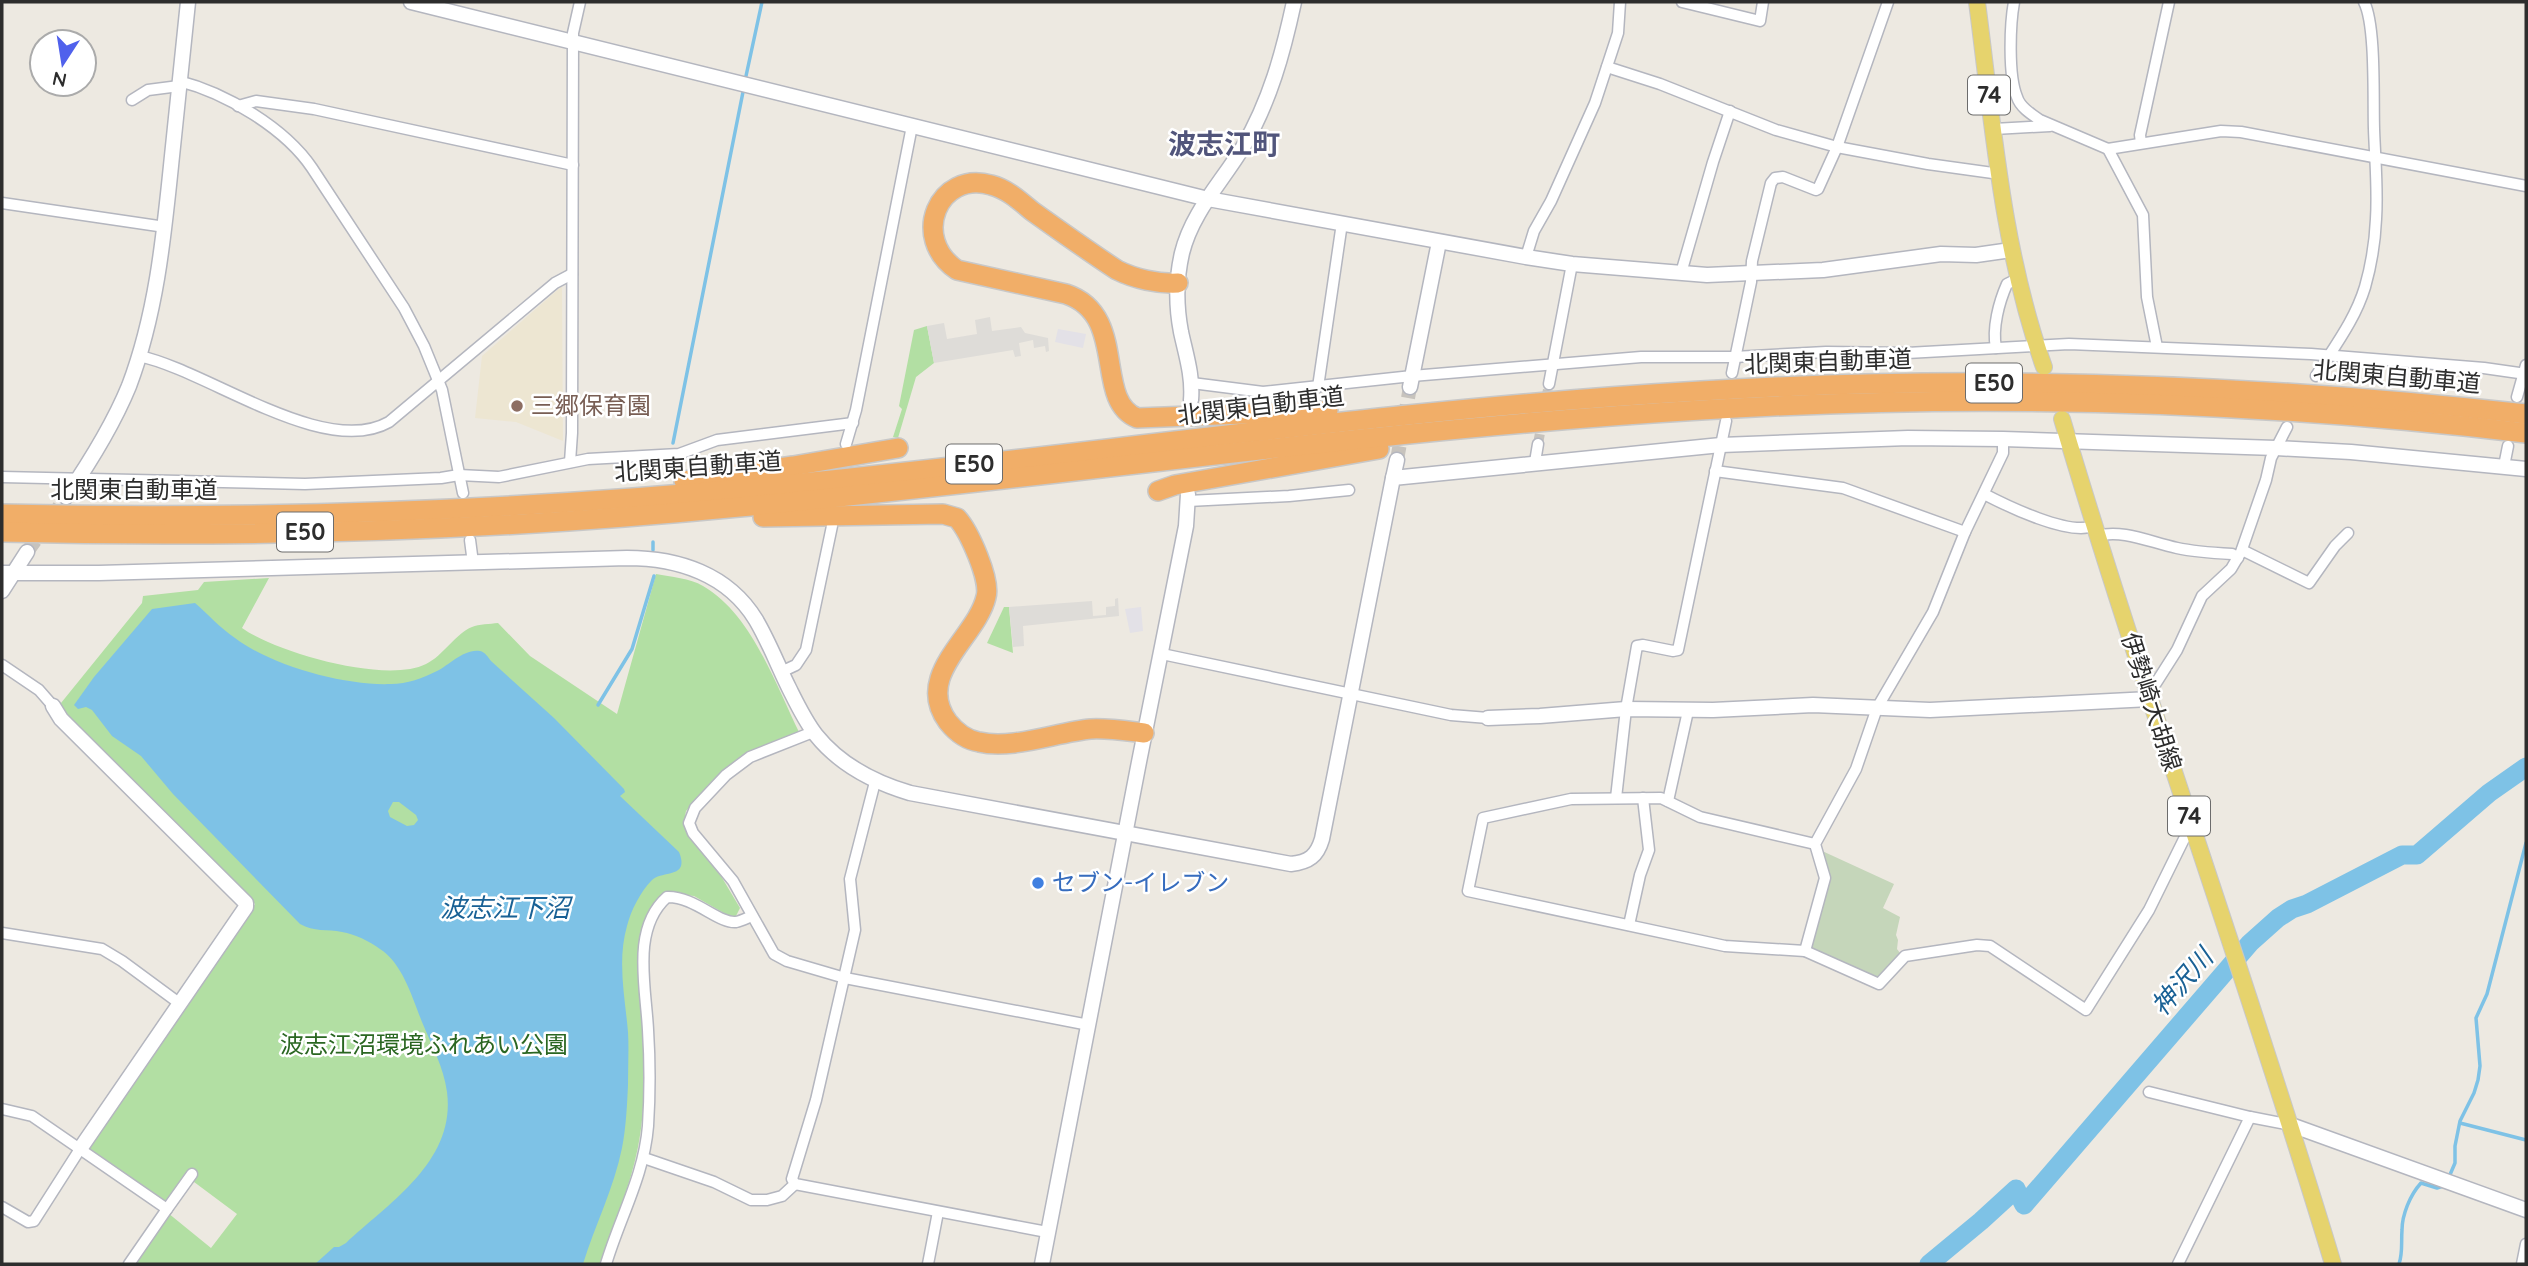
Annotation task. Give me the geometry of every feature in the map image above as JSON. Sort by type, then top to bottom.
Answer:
[{"type":"highway","points":[[1097,354],[1098,338],[1092,323],[1074,304],[955,277],[939,265],[928,248],[925,227],[931,205],[944,188],[953,182],[973,176],[1001,181],[1124,266],[1178,282]]},
{"type":"highway","points":[[1178,282],[1165,284],[1116,270],[1011,195],[990,184],[978,183],[958,188],[943,199],[934,219],[932,229],[937,250],[957,270],[1066,293],[1092,309],[1103,332],[1121,404],[1129,414],[1137,418],[1252,416],[1354,410],[1462,410]]},
{"type":"highway","name":"北関東自動車道","points":[[2,514],[229,515],[485,506],[798,484],[1462,410],[1702,390],[1816,385],[2141,385],[2522,405]]},
{"type":"highway","name":"北関東自動車道","points":[[2,532],[324,532],[609,518],[908,491],[1390,435],[1584,418],[1817,404],[2069,403],[2309,413],[2526,433]]},
{"type":"highway","points":[[1158,491],[1175,485],[1277,466],[1584,418]]},
{"type":"highway","points":[[485,506],[793,466],[898,447]]},
{"type":"highway","points":[[609,518],[733,518],[830,514],[957,518],[965,529],[984,574],[987,589],[984,604],[947,663],[939,681],[941,709],[951,725],[965,737],[989,744],[1093,729],[1144,733]]},
{"type":"highway","points":[[995,599],[953,665],[946,682],[948,707],[962,726],[970,732],[986,736],[1094,722],[1144,733]]},
{"type":"main road","name":"74","points":[[1978,2],[2011,250],[2044,367]]},
{"type":"main road","name":"伊勢崎大胡線","points":[[2062,419],[2095,531],[2231,940],[2333,1264]]},
{"type":"street","points":[[66,497],[111,424],[139,356],[152,308],[165,227],[188,2]]},
{"type":"street","points":[[411,2],[1208,199],[1526,257],[1572,264],[1682,273],[1752,274],[1823,270],[1941,254],[2011,250]]},
{"type":"street","points":[[570,462],[573,42],[580,2]]},
{"type":"street","points":[[1191,400],[1192,383],[1180,321],[1178,282],[1187,238],[1208,199],[1244,144],[1266,101],[1283,55],[1294,2]]},
{"type":"street","points":[[1526,257],[1534,231],[1551,201],[1590,116],[1619,26],[1620,2]]},
{"type":"street","points":[[1682,2],[1760,21],[1763,2]]},
{"type":"street","points":[[1732,373],[1752,274],[1752,261],[1772,180],[1783,177],[1816,190],[1836,147],[1888,2]]},
{"type":"street","points":[[2014,2],[2011,42],[2017,98],[2031,114],[2108,149],[2231,131],[2526,186]]},
{"type":"street","points":[[2141,143],[2140,135],[2169,2]]},
{"type":"street","points":[[2316,376],[2355,312],[2368,276],[2376,222],[2370,20],[2364,2]]},
{"type":"street","points":[[1607,67],[1660,83],[1776,130],[1836,147],[2000,174]]},
{"type":"street","points":[[132,100],[148,90],[179,83],[193,85],[238,106],[270,127],[306,159],[412,322],[439,380],[463,493]]},
{"type":"street","points":[[238,106],[257,101],[313,109],[573,165]]},
{"type":"street","points":[[1682,273],[1730,111]]},
{"type":"street","points":[[846,444],[853,422],[912,126]]},
{"type":"street","points":[[1994,129],[2054,126]]},
{"type":"street","points":[[2108,149],[2143,215],[2147,297],[2157,347]]},
{"type":"street","points":[[2,203],[165,227]]},
{"type":"street","points":[[1318,387],[1342,223]]},
{"type":"street","points":[[1411,382],[1439,242]]},
{"type":"street","points":[[1549,384],[1572,264]]},
{"type":"street","points":[[139,356],[165,363],[303,423],[334,430],[356,431],[381,427],[405,410],[555,283],[572,274]]},
{"type":"street","points":[[1996,348],[1996,330],[2002,299],[2007,284],[2017,279]]},
{"type":"street","points":[[1192,383],[1263,392],[1411,382],[1554,365],[1662,356],[1907,353],[2036,345],[2157,347],[2329,355],[2526,371],[2522,405]]},
{"type":"street","points":[[1616,798],[1626,709],[1637,646],[1678,650],[1726,421]]},
{"type":"street","points":[[2,477],[321,484],[459,475],[499,477],[570,462],[678,454],[717,440],[853,422]]},
{"type":"street","points":[[1162,654],[1451,715],[1488,718],[1626,709],[1688,711],[1813,705],[1930,710],[1977,709],[2149,695],[2177,650],[2202,596],[2231,569],[2240,554],[2276,448],[2287,427]]},
{"type":"street","points":[[1393,478],[1721,445],[1851,439],[2003,439],[2276,448],[2351,452],[2526,469]]},
{"type":"street","points":[[1805,951],[1825,878],[1815,844],[1856,769],[1877,708],[1933,612],[1965,532],[2003,453],[2003,439]]},
{"type":"street","points":[[1535,462],[1538,444]]},
{"type":"street","points":[[2504,466],[2508,446]]},
{"type":"street","points":[[8,573],[99,573],[648,558],[686,565],[717,581],[746,606],[813,732],[851,768],[875,782],[910,793],[1291,864],[1308,860],[1316,854],[1322,839],[1396,460]]},
{"type":"street","points":[[1715,471],[1843,488],[1965,532]]},
{"type":"street","points":[[1042,1264],[1144,733],[1162,654],[1186,526],[1188,498],[1302,495],[1349,490]]},
{"type":"street","points":[[1984,494],[2034,516],[2080,529],[2127,535],[2175,548],[2240,554],[2309,583],[2335,545],[2348,533]]},
{"type":"street","points":[[781,672],[796,665],[806,650],[832,526]]},
{"type":"street","points":[[470,540],[473,563]]},
{"type":"street","points":[[2,591],[8,573],[27,551]]},
{"type":"street","points":[[2,665],[39,690],[61,719],[246,903],[246,907],[80,1149],[34,1221],[28,1222],[2,1207]]},
{"type":"street","points":[[1668,801],[1688,711]]},
{"type":"street","points":[[813,732],[750,757],[709,792],[691,816],[689,823],[692,833],[733,881],[774,954],[787,961],[845,978],[1090,1025]]},
{"type":"street","points":[[795,1184],[792,1180],[816,1100],[855,930],[850,879],[875,782]]},
{"type":"street","points":[[1629,925],[1640,875],[1649,850],[1643,798]]},
{"type":"street","points":[[1815,844],[1700,817],[1661,798],[1572,799],[1483,818],[1468,891],[1725,946],[1805,951],[1879,984],[1905,957],[1977,945],[1990,946],[2086,1010],[2149,910],[2184,839],[2193,830]]},
{"type":"street","points":[[621,1264],[607,1263],[644,1158],[648,1126],[650,1068],[643,957],[650,920],[658,904],[667,897],[692,901],[727,922],[738,922],[752,916]]},
{"type":"street","points":[[2,933],[102,949],[179,1003]]},
{"type":"street","points":[[2149,1092],[2291,1125],[2526,1210]]},
{"type":"street","points":[[2,1109],[33,1116],[167,1209]]},
{"type":"street","points":[[2178,1264],[2250,1117]]},
{"type":"street","points":[[644,1158],[715,1182],[751,1200],[782,1196],[795,1184]]},
{"type":"street","points":[[129,1264],[192,1174]]},
{"type":"street","points":[[795,1184],[1047,1232]]},
{"type":"street","points":[[929,1264],[938,1212]]},
{"type":"street","points":[[2522,1264],[2526,1244]]},
{"type":"shaded area","points":[[562,286],[563,441],[516,422],[475,418],[482,356]]},
{"type":"shaded area","points":[[990,317],[992,331],[1021,327],[1025,333],[1048,338],[1049,351],[1046,352],[1045,346],[1034,348],[1033,340],[1019,343],[1021,356],[1015,357],[1013,350],[934,363],[927,326],[944,323],[947,339],[977,334],[975,320]]},
{"type":"shaded area","points":[[1058,329],[1086,334],[1083,348],[1055,342]]},
{"type":"shaded area","points":[[1118,598],[1119,616],[1023,626],[1024,646],[1013,647],[1009,607],[1092,601],[1093,616],[1106,615],[1106,607],[1115,606],[1115,599]]},
{"type":"shaded area","points":[[1141,607],[1143,631],[1130,633],[1125,609]]},
{"type":"green space","points":[[927,326],[934,363],[916,377],[898,438],[893,437],[902,409],[899,406],[914,330]]},
{"type":"green space","name":"波志江沼環境ふれあい公園","points":[[656,574],[698,583],[720,598],[735,614],[761,652],[800,734],[740,757],[712,781],[686,811],[684,822],[687,833],[721,876],[740,908],[736,916],[729,916],[694,896],[664,893],[645,922],[639,955],[644,1070],[641,1132],[631,1177],[603,1264],[133,1264],[168,1213],[211,1248],[237,1214],[186,1176],[170,1201],[164,1201],[88,1151],[87,1146],[255,904],[63,714],[61,703],[142,603],[143,596],[198,590],[204,582],[269,578],[242,628],[280,647],[305,656],[359,668],[408,669],[426,664],[438,656],[466,630],[478,625],[498,623],[530,656],[617,714]]},
{"type":"green space","points":[[1004,607],[1009,607],[1013,653],[987,643]]},
{"type":"green space","points":[[1820,850],[1894,884],[1883,908],[1900,917],[1896,935],[1900,953],[1878,980],[1809,948],[1829,875]]},
{"type":"water","name":"波志江下沼","points":[[195,603],[250,648],[288,665],[352,682],[409,682],[437,671],[469,652],[482,652],[554,718],[624,789],[625,792],[620,796],[679,852],[681,866],[678,870],[656,877],[648,884],[637,901],[627,926],[622,966],[628,1032],[624,1133],[614,1178],[583,1264],[315,1264],[334,1247],[346,1243],[382,1212],[431,1159],[441,1139],[447,1117],[447,1092],[443,1074],[406,982],[388,955],[352,934],[300,924],[173,794],[141,756],[112,736],[92,710],[86,707],[78,709],[74,705],[94,677],[152,609]],"holes":[[[393,802],[399,802],[416,815],[418,820],[414,825],[407,826],[390,817],[388,811]]]},
{"type":"waterway","points":[[746,76],[762,2]]},
{"type":"waterway","points":[[673,443],[743,92]]},
{"type":"waterway","points":[[653,542],[653,550]]},
{"type":"waterway","points":[[598,705],[632,649],[654,576]]},
{"type":"waterway","name":"神沢川","points":[[1929,1264],[2016,1189],[2024,1205],[2250,943],[2278,918],[2402,855],[2417,855],[2489,793],[2526,767]]},
{"type":"waterway","points":[[2449,1177],[2455,1163],[2460,1121],[2478,1080],[2480,1066],[2476,1018],[2487,994],[2526,843]]},
{"type":"waterway","points":[[2460,1123],[2526,1140]]},
{"type":"waterway","points":[[2399,1264],[2403,1218],[2413,1193],[2421,1183],[2437,1188],[2443,1186]]},
{"type":"tunnel","points":[[1538,444],[1549,384]]},
{"type":"tunnel","points":[[1397,460],[1410,387]]},
{"type":"tunnel","points":[[27,552],[66,497]]},
{"type":"place","name":"三郷保育園","points":[[517,406]]},
{"type":"place","name":"セブン-イレブン","points":[[1038,883]]},
{"type":"district","name":"波志江町","points":[[1224,144]]}]
